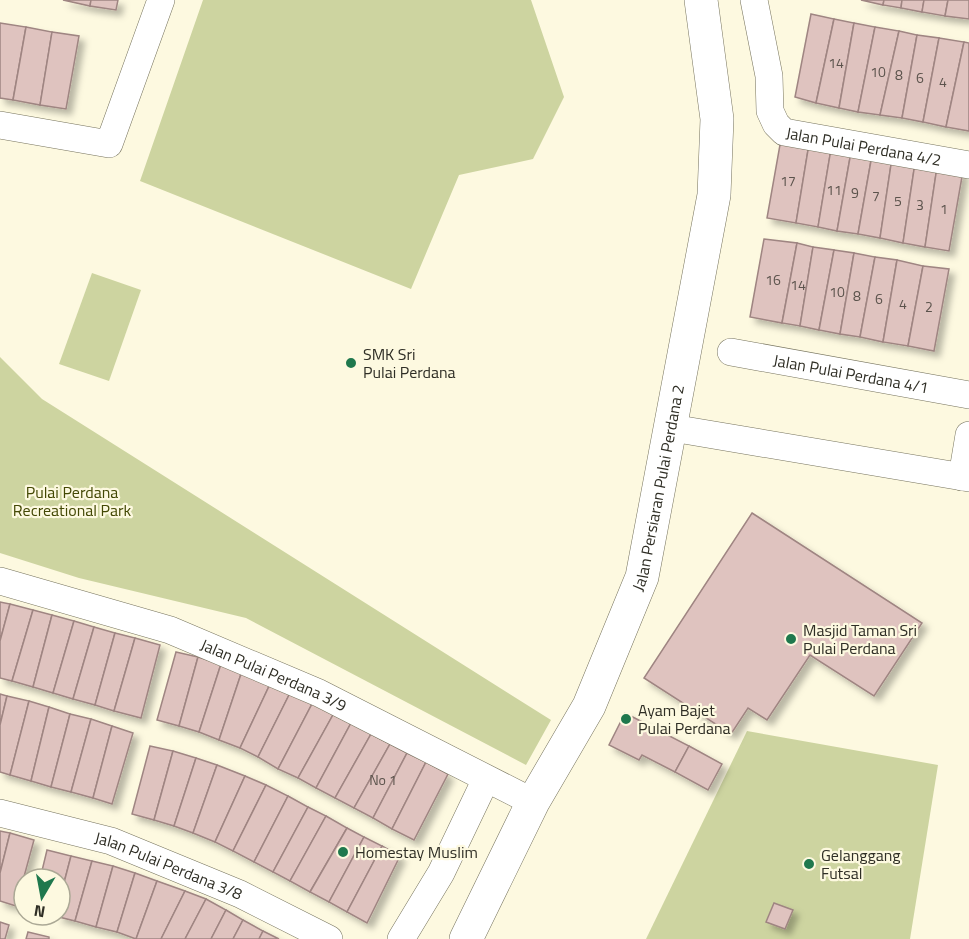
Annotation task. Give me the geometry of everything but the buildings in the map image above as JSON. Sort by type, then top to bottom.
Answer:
[{"type":"street","points":[[0,125],[109,144],[161,0]]},
{"type":"street","name":"Jalan Persiaran Pulai Perdana 2","points":[[470,938],[533,802],[590,706],[642,577],[672,428],[714,195],[717,119],[701,0]]},
{"type":"street","name":"Jalan Pulai Perdana 4/2","points":[[754,0],[769,76],[770,111],[776,124],[784,132],[969,165]]},
{"type":"street","name":"Jalan Pulai Perdana 4/1","points":[[731,352],[969,394]]},
{"type":"street","points":[[672,428],[965,478],[969,435]]},
{"type":"street","name":"Jalan Pulai Perdana 3/9","points":[[0,581],[170,630],[320,693],[533,802]]},
{"type":"street","points":[[401,939],[441,873],[486,779]]},
{"type":"street","name":"Jalan Pulai Perdana 3/8","points":[[0,813],[111,841],[240,894],[329,939]]},
{"type":"green space","points":[[203,0],[531,0],[564,97],[533,159],[459,175],[411,289],[140,181]]},
{"type":"green space","points":[[92,273],[141,290],[109,381],[59,364]]},
{"type":"green space","name":"Pulai Perdana Recreational Park","points":[[0,357],[42,399],[551,720],[526,765],[246,618],[79,578],[0,553]]},
{"type":"green space","points":[[747,731],[938,765],[910,939],[646,939]]},
{"type":"place","name":"SMK Sri Pulai Perdana","points":[[351,363]]},
{"type":"place","name":"Masjid Taman Sri Pulai Perdana","points":[[791,639]]},
{"type":"place","name":"Ayam Bajet Pulai Perdana","points":[[626,719]]},
{"type":"place","name":"Homestay Muslim","points":[[343,852]]},
{"type":"place","name":"Gelanggang Futsal","points":[[809,864]]}]
